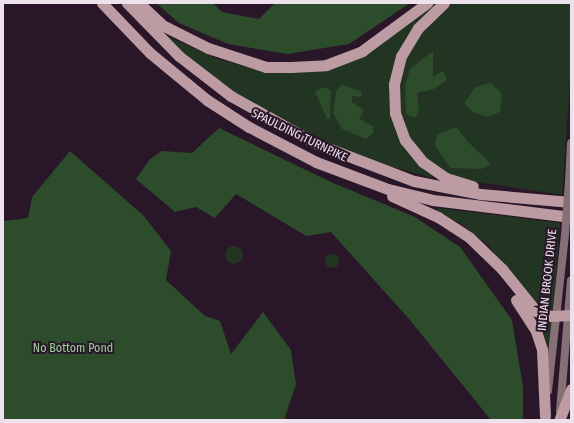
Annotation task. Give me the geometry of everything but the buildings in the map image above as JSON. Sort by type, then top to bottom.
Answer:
[{"type":"highway","name":"SPAULDING TURNPIKE","points":[[102,3],[162,63],[228,114],[293,151],[372,183],[462,205],[571,216]]},
{"type":"highway","name":"SPAULDING TURNPIKE","points":[[127,3],[179,56],[231,96],[293,133],[414,181],[520,197],[571,202]]},
{"type":"highway","points":[[139,3],[164,26],[208,48],[266,66],[292,67],[326,65],[356,54],[427,3]]},
{"type":"highway","points":[[444,3],[418,28],[398,65],[393,94],[399,127],[416,155],[438,173],[464,184],[520,197]]},
{"type":"highway","points":[[372,183],[456,228],[495,264],[531,308],[542,314],[565,315]]},
{"type":"highway","points":[[495,264],[497,273],[534,327],[541,346],[544,418]]},
{"type":"highway","points":[[560,419],[571,389]]},
{"type":"main road","name":"INDIAN BROOK DRIVE","points":[[560,419],[565,315],[565,235],[571,143]]},
{"type":"main road","name":"INDIAN BROOK DRIVE","points":[[544,418],[571,280]]},
{"type":"green space","points":[[156,3],[213,3],[222,12],[259,19],[275,3],[410,3],[349,44],[287,54],[228,44],[179,23]]},
{"type":"green space","points":[[435,3],[439,3],[406,42],[393,117],[433,178],[373,162],[329,145],[258,108],[199,67],[154,25],[171,38],[218,59],[247,67],[298,70],[390,37]]},
{"type":"green space","points":[[453,3],[571,3],[571,69],[562,195],[458,179],[434,167],[409,140],[397,104],[401,67],[418,36]]},
{"type":"green space","points":[[433,51],[433,77],[443,71],[447,80],[434,89],[417,93],[419,111],[415,118],[406,114],[405,86],[410,69]]},
{"type":"green space","points":[[490,82],[502,94],[500,112],[488,117],[473,112],[464,103],[475,88]]},
{"type":"green space","points":[[342,84],[362,92],[361,97],[352,96],[352,102],[364,110],[359,119],[373,126],[373,133],[366,139],[342,129],[333,113],[336,92]]},
{"type":"green space","points":[[324,87],[331,90],[330,118],[327,119],[315,92]]},
{"type":"green space","points":[[456,127],[470,144],[491,164],[481,169],[450,168],[435,145],[437,135]]},
{"type":"green space","points":[[219,128],[331,182],[415,217],[460,247],[512,320],[523,387],[523,420],[491,420],[409,319],[331,232],[306,236],[236,194],[215,218],[196,207],[175,212],[136,179],[150,159],[162,151],[192,153]]},
{"type":"green space","name":"No Bottom Pond","points":[[70,151],[143,215],[171,251],[166,280],[205,316],[220,321],[231,354],[263,312],[291,350],[296,384],[284,420],[3,420],[3,221],[28,218],[32,197]]},
{"type":"green space","points":[[438,208],[560,223],[553,310],[529,299],[488,245],[463,225],[436,211]]},
{"type":"green space","points":[[234,246],[240,249],[243,255],[240,261],[234,264],[228,261],[225,255],[228,249]]},
{"type":"green space","points":[[329,254],[335,254],[339,258],[339,264],[335,268],[329,268],[325,264],[325,258]]},
{"type":"green space","points":[[535,318],[552,322],[549,349],[539,324]]}]
